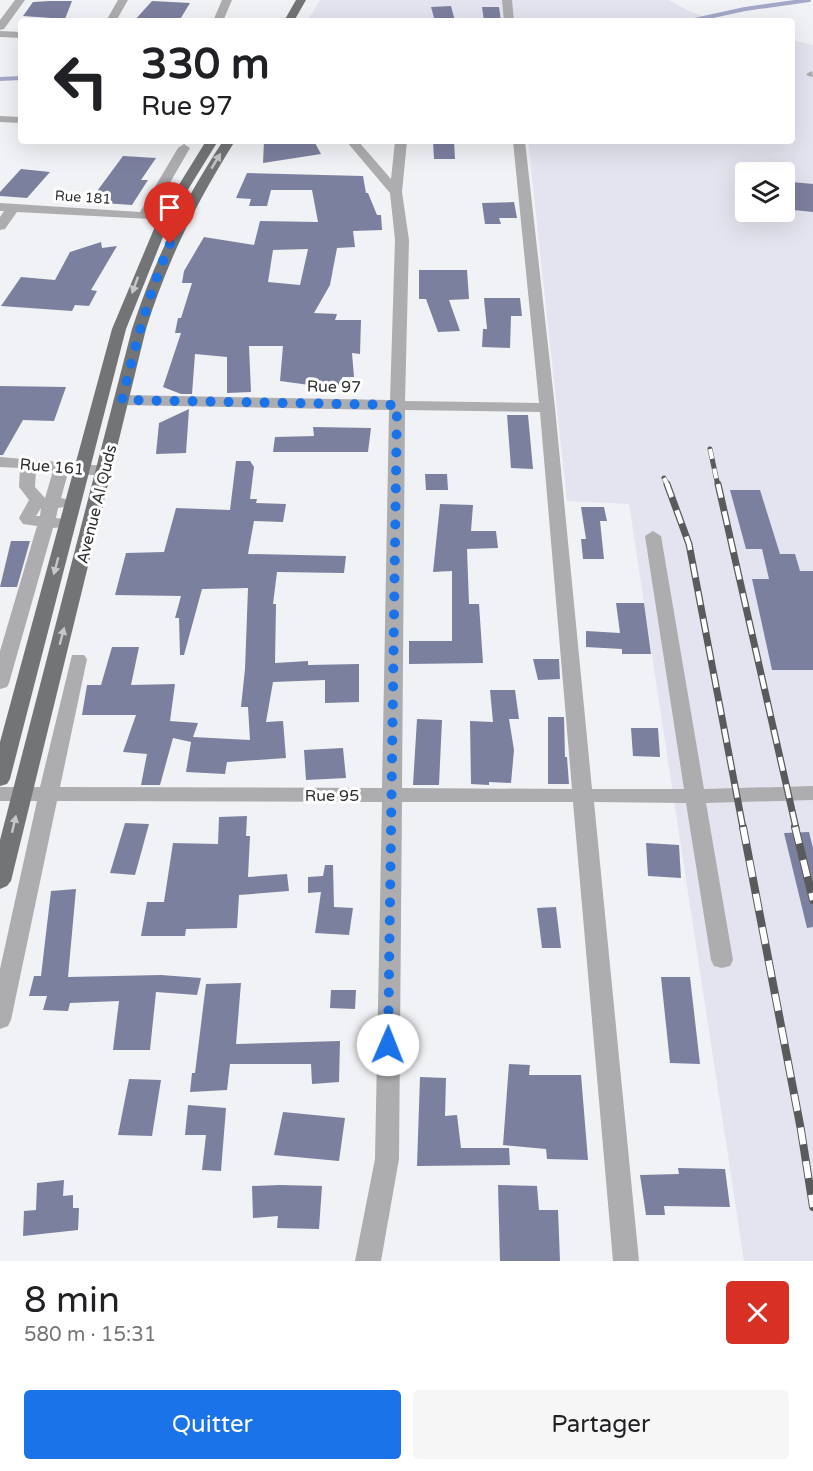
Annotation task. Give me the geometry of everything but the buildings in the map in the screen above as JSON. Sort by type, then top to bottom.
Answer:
[{"type":"main road","points":[[291,18],[301,0]]},
{"type":"main road","points":[[302,18],[313,0]]},
{"type":"main road","name":"Avenue Al Quds","points":[[0,779],[119,329],[136,281],[165,217],[210,144]]},
{"type":"main road","name":"Avenue Al Quds","points":[[0,881],[139,330],[154,280],[183,216],[227,144]]},
{"type":"street","points":[[0,27],[20,0]]},
{"type":"street","points":[[113,18],[123,0]]},
{"type":"street","points":[[219,18],[227,0]]},
{"type":"street","points":[[507,0],[509,18]]},
{"type":"street","points":[[0,34],[18,34]]},
{"type":"street","points":[[0,119],[18,120]]},
{"type":"street","points":[[0,126],[18,127]]},
{"type":"street","points":[[355,144],[396,192]]},
{"type":"street","points":[[368,1261],[387,1159],[397,405],[402,240],[396,192],[401,144]]},
{"type":"street","points":[[519,144],[547,408],[626,1261]]},
{"type":"street","points":[[144,216],[184,148]]},
{"type":"street","points":[[0,226],[7,207]]},
{"type":"street","name":"Rue 181","points":[[7,207],[165,217]]},
{"type":"street","name":"Rue 97","points":[[122,400],[547,408]]},
{"type":"street","name":"Rue 161","points":[[0,462],[105,471]]},
{"type":"street","points":[[28,464],[27,487],[45,502],[72,504]]},
{"type":"street","points":[[0,683],[6,644],[46,522],[45,502],[62,467]]},
{"type":"street","points":[[46,522],[67,523]]},
{"type":"street","points":[[653,536],[722,960]]},
{"type":"street","points":[[6,644],[35,644]]},
{"type":"street","points":[[0,1020],[78,659]]},
{"type":"street","name":"Rue 95","points":[[0,794],[736,796],[813,793]]},
{"type":"shaded area","points":[[320,0],[669,0],[708,18],[309,18]]},
{"type":"shaded area","points":[[795,41],[813,45],[813,1261],[744,1261],[629,504],[567,501],[528,144],[795,144]]},
{"type":"waterway","points":[[704,18],[745,9],[809,0]]},
{"type":"waterway","points":[[0,79],[18,78]]},
{"type":"railway","points":[[710,449],[718,486]]},
{"type":"railway","points":[[664,478],[667,484]]},
{"type":"railway","points":[[667,484],[689,544],[743,828]]},
{"type":"railway","points":[[718,484],[796,828]]},
{"type":"railway","points":[[743,827],[801,1130],[813,1207]]},
{"type":"railway","points":[[795,827],[813,900]]},
{"type":"route","points":[[170,244],[154,280],[122,400],[397,405],[388,1045]]}]
